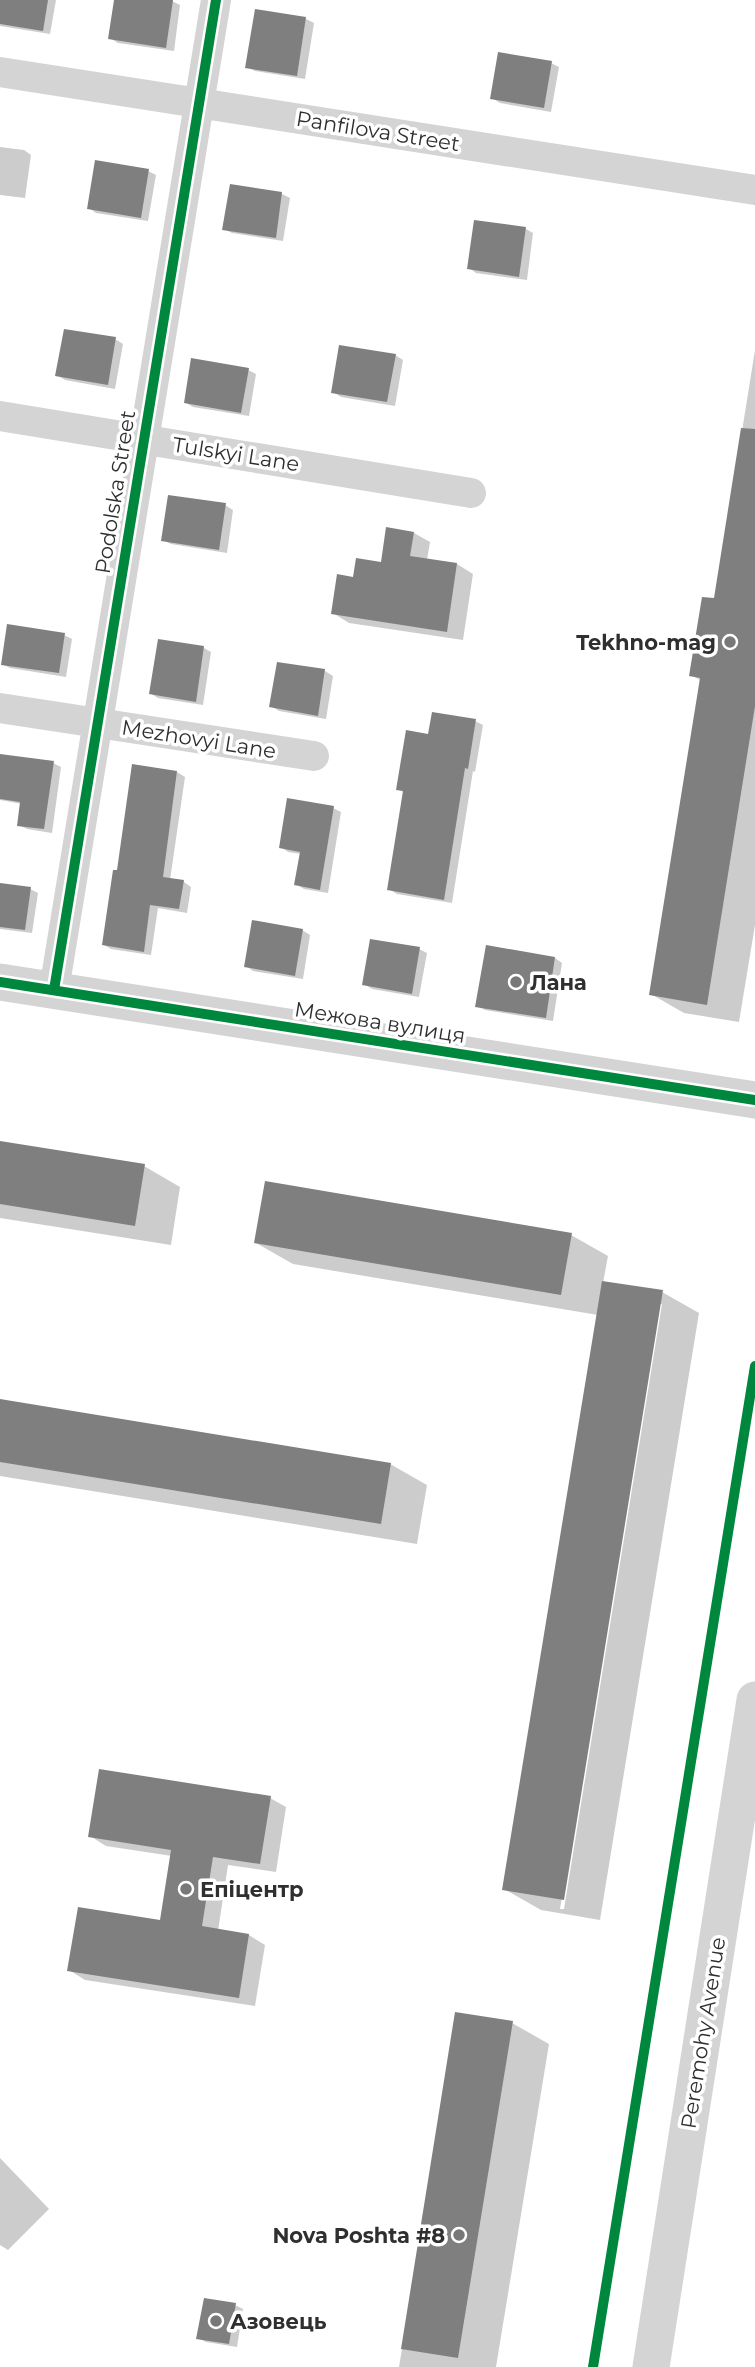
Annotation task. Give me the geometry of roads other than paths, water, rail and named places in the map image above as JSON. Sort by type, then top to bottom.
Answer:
[{"type":"street","name":"Podolska Street","points":[[54,990],[216,0]]},
{"type":"street","name":"Panfilova Street","points":[[0,72],[755,190]]},
{"type":"street","name":"Tulskyi Lane","points":[[0,416],[471,492]]},
{"type":"street","name":"Mezhovyi Lane","points":[[0,708],[314,757]]},
{"type":"street","name":"Межова вулиця","points":[[0,982],[755,1100]]},
{"type":"street","name":"Peremohy Avenue","points":[[652,2367],[755,1700]]},
{"type":"place","name":"Tekhno-mag","points":[[730,642]]},
{"type":"place","name":"Лана","points":[[516,982]]},
{"type":"place","name":"Епіцентр","points":[[186,1889]]},
{"type":"place","name":"Nova Poshta #8","points":[[459,2235]]},
{"type":"place","name":"Азовець","points":[[216,2321]]}]
